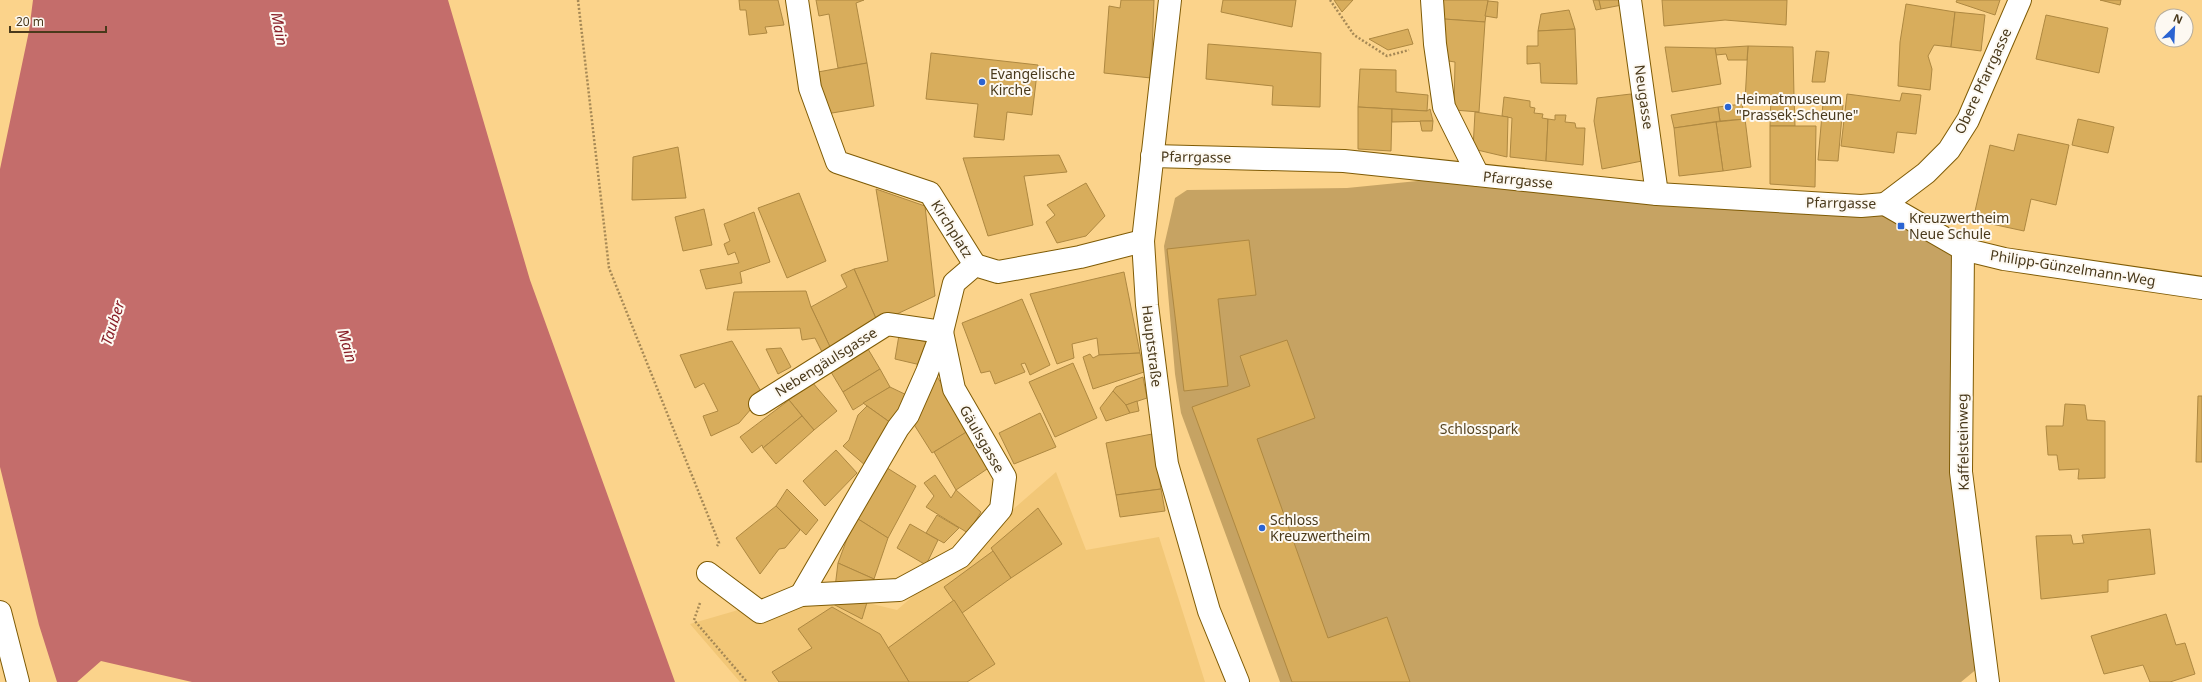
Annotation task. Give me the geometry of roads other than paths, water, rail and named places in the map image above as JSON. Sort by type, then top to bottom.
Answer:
[{"type":"street","name":"Kirchplatz","points":[[797,0],[810,88],[837,162],[930,193],[975,265]]},
{"type":"street","name":"Hauptstraße","points":[[1170,0],[1142,241],[1147,305],[1168,464],[1209,611],[1238,682]]},
{"type":"street","points":[[1432,0],[1435,44],[1444,107],[1478,175]]},
{"type":"street","name":"Neugasse","points":[[1630,0],[1657,194]]},
{"type":"street","name":"Obere Pfarrgasse","points":[[1885,204],[1926,173],[1949,150],[1968,120],[2020,0]]},
{"type":"street","name":"Pfarrgasse","points":[[1152,156],[1344,161],[1657,194],[1861,206],[1885,204]]},
{"type":"street","name":"Philipp-Günzelmann-Weg","points":[[1885,204],[1963,249],[2004,259],[2202,288]]},
{"type":"street","points":[[975,265],[998,272],[1080,257],[1142,241]]},
{"type":"street","name":"Kaffelsteinweg","points":[[1963,249],[1961,472],[1988,682]]},
{"type":"street","name":"Gäulsgasse","points":[[801,595],[898,428],[908,415],[942,332],[954,284],[975,265]]},
{"type":"street","name":"Nebengäulsgasse","points":[[760,404],[887,324],[942,332]]},
{"type":"street","name":"Gäulsgasse","points":[[708,573],[760,612],[801,595],[899,590],[960,557],[1001,509],[1004,477],[954,389],[942,332]]},
{"type":"street","points":[[0,612],[18,682]]},
{"type":"water","points":[[33,0],[448,0],[530,280],[675,682],[192,682],[101,661],[77,682],[0,682],[0,169],[29,31]]},
{"type":"place","name":"Evangelische Kirche","points":[[982,82]]},
{"type":"place","name":"Heimatmuseum \"Prassek-Scheune\"","points":[[1728,107]]},
{"type":"place","name":"Kreuzwertheim Neue Schule","points":[[1901,226]]},
{"type":"place","name":"Schloss Kreuzwertheim","points":[[1262,528]]},
{"type":"water label","name":"Main","points":[[279,29]]},
{"type":"water label","name":"Tauber","points":[[113,323]]},
{"type":"water label","name":"Main","points":[[347,346]]},
{"type":"park label","name":"Schlosspark","points":[[1479,429]]}]
